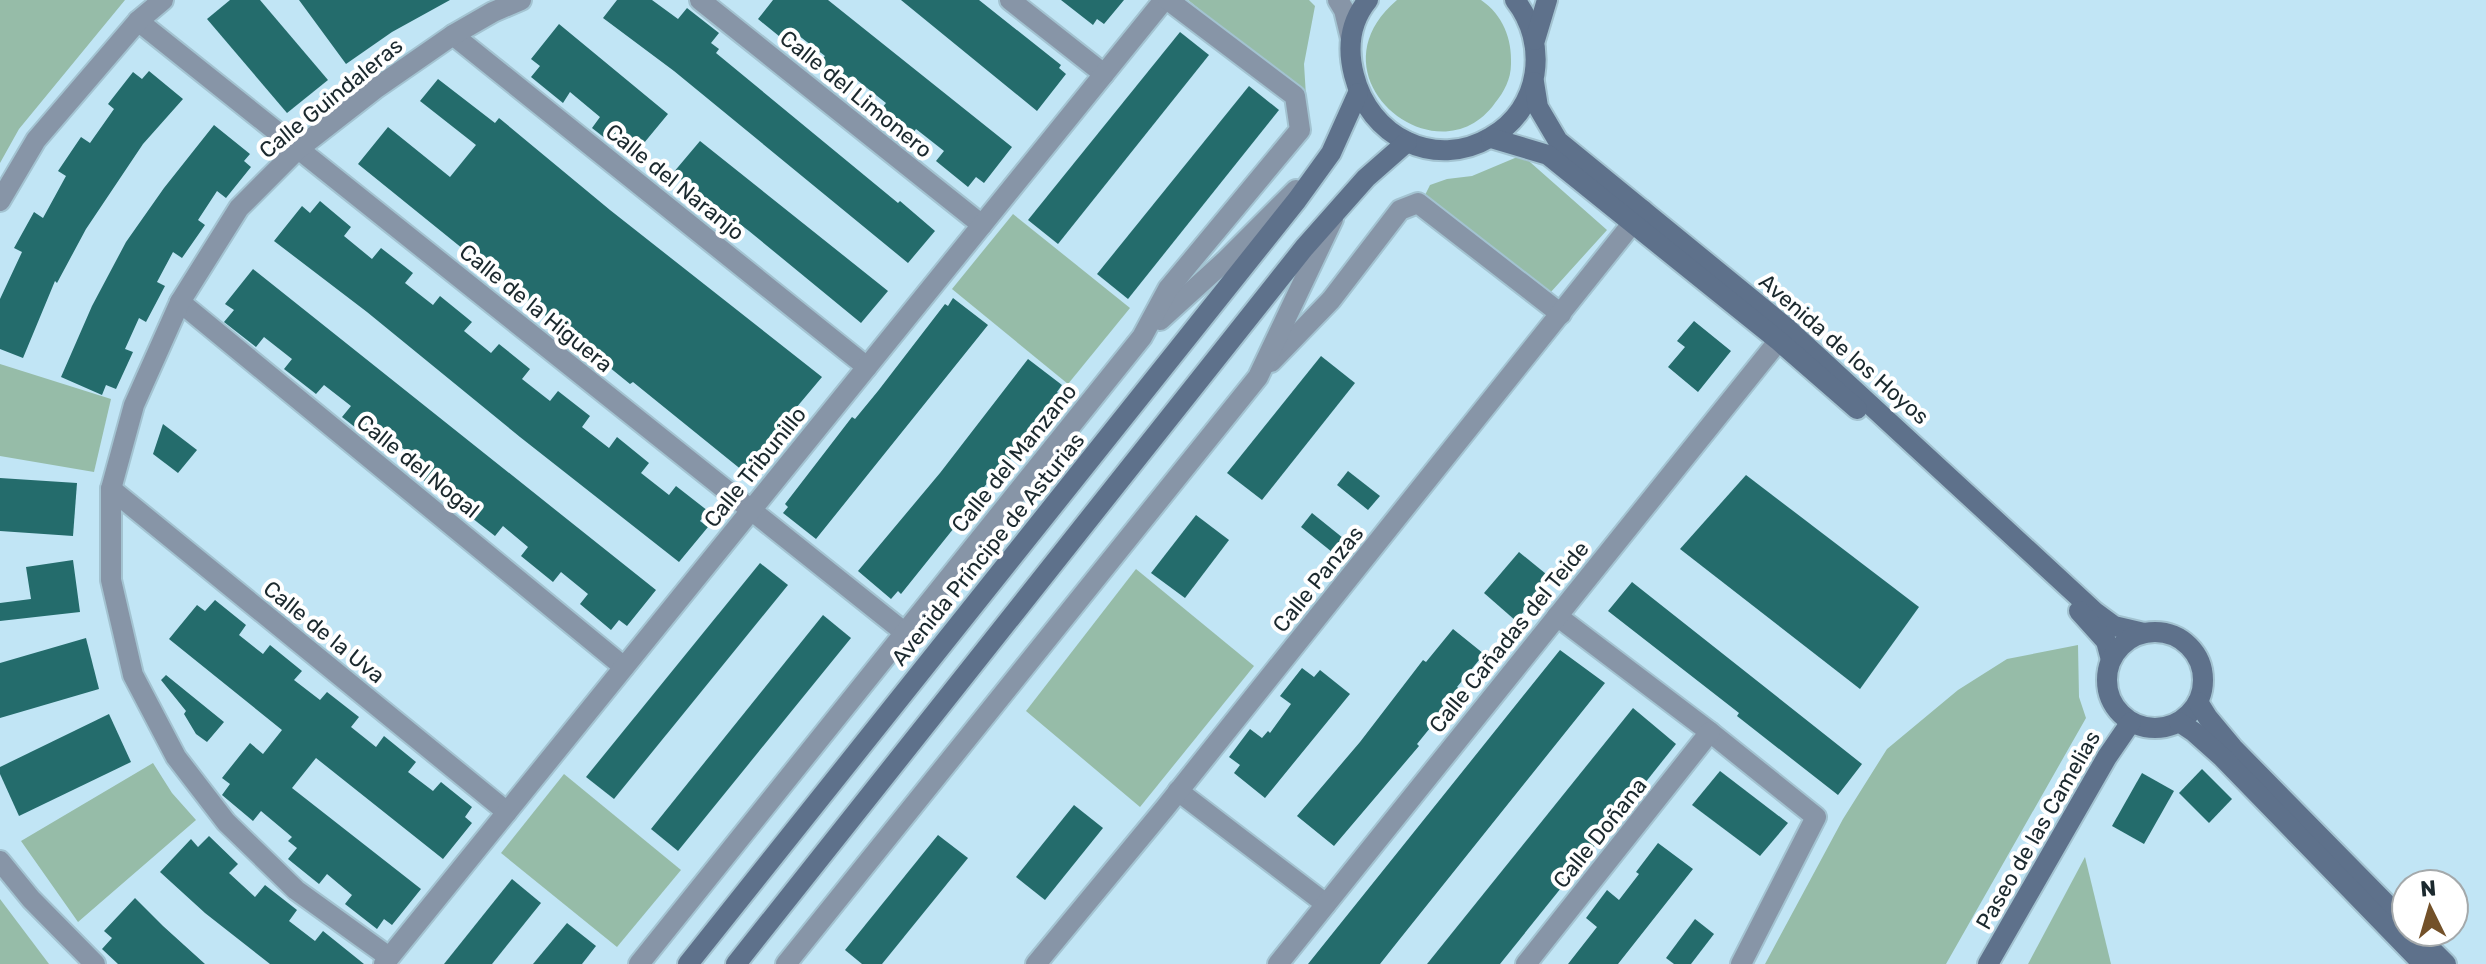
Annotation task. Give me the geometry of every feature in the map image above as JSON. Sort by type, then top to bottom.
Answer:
[{"type":"street","points":[[0,201],[36,140],[138,21],[163,0]]},
{"type":"street","name":"Calle Guindaleras","points":[[386,961],[296,890],[226,822],[176,757],[133,675],[111,580],[111,489],[134,405],[180,302],[239,208],[298,149],[375,89],[453,35],[521,0]]},
{"type":"street","name":"Calle del Limonero","points":[[700,0],[982,225]]},
{"type":"street","points":[[1010,0],[1104,74]]},
{"type":"street","name":"Calle Tribunillo","points":[[386,961],[1166,0]]},
{"type":"street","name":"Calle del Manzano","points":[[639,964],[1142,337],[1168,289],[1300,130],[1295,96],[1166,0]]},
{"type":"street","points":[[1338,0],[1344,10],[1351,39]]},
{"type":"street","points":[[1368,0],[1353,26],[1351,39],[1352,67],[1358,93],[1370,113],[1387,130],[1407,142],[1435,150],[1464,148],[1491,138],[1525,104],[1534,82],[1537,61],[1535,40],[1525,13],[1515,0]]},
{"type":"street","points":[[1535,40],[1547,0]]},
{"type":"street","name":"Calle de la Higuera","points":[[138,21],[904,632]]},
{"type":"street","name":"Calle del Naranjo","points":[[453,35],[867,367]]},
{"type":"street","name":"Avenida de los Hoyos","points":[[1534,82],[1538,107],[1558,141],[1638,216],[1784,335],[2095,612],[2114,626],[2144,633]]},
{"type":"street","name":"Avenida Príncipe de Asturias","points":[[688,964],[1278,224],[1343,131],[1358,93]]},
{"type":"street","name":"Avenida de los Hoyos","points":[[1491,138],[1548,155],[1638,216]]},
{"type":"street","points":[[736,964],[1294,260],[1366,178],[1407,142]]},
{"type":"street","name":"Avenida Príncipe de Asturias","points":[[1142,337],[1225,261],[1324,162]]},
{"type":"street","points":[[791,963],[1258,377],[1331,300],[1400,210],[1418,203],[1561,314]]},
{"type":"street","points":[[1258,377],[1335,215]]},
{"type":"street","name":"Calle Panzas","points":[[1036,964],[1638,216]]},
{"type":"street","name":"Calle del Nogal","points":[[180,302],[624,667]]},
{"type":"street","name":"Avenida de los Hoyos","points":[[1784,335],[2082,614],[2106,641],[2111,660]]},
{"type":"street","name":"Calle Cañadas del Teide","points":[[1278,964],[1784,335]]},
{"type":"street","name":"Calle de la Uva","points":[[111,489],[507,812]]},
{"type":"street","points":[[1557,616],[1816,817],[1741,964]]},
{"type":"street","points":[[2160,632],[2175,636],[2198,657],[2203,671],[2203,687],[2190,714],[2163,728],[2146,728],[2131,722],[2117,711],[2109,695],[2107,678],[2111,660],[2124,643],[2144,633],[2160,632]]},
{"type":"street","points":[[2198,702],[2233,748],[2390,908]]},
{"type":"street","name":"Paseo de las Camelias","points":[[1988,964],[2107,757],[2131,722]]},
{"type":"street","points":[[2179,722],[2222,757],[2423,964]]},
{"type":"street","name":"Calle Doñana","points":[[1526,964],[1710,732]]},
{"type":"street","points":[[1178,791],[1326,904]]},
{"type":"street","points":[[0,861],[31,899],[95,964]]},
{"type":"street","points":[[2430,948],[2446,964]]},
{"type":"green space","points":[[0,0],[125,0],[19,129],[0,163]]},
{"type":"green space","points":[[1188,0],[1309,0],[1315,6],[1304,64],[1306,96]]},
{"type":"green space","points":[[1397,0],[1481,0],[1505,28],[1510,46],[1511,70],[1508,80],[1495,103],[1471,125],[1443,131],[1415,126],[1390,110],[1373,88],[1366,60],[1373,30]]},
{"type":"green space","points":[[1522,155],[1607,230],[1550,293],[1424,197],[1430,185],[1472,176]]},
{"type":"green space","points":[[1013,214],[1130,308],[1068,384],[952,289]]},
{"type":"green space","points":[[0,364],[111,399],[94,472],[0,456]]},
{"type":"green space","points":[[1136,569],[1254,666],[1140,807],[1026,711]]},
{"type":"green space","points":[[2078,645],[2079,697],[2086,718],[1946,964],[1765,964],[1843,819],[1887,749],[1958,690],[2007,659]]},
{"type":"green space","points":[[153,763],[172,793],[196,820],[78,922],[21,841]]},
{"type":"green space","points":[[564,774],[681,870],[617,947],[501,853]]},
{"type":"green space","points":[[2085,857],[2111,964],[2028,964]]},
{"type":"green space","points":[[0,899],[49,964],[0,964]]},
{"type":"building","points":[[230,0],[260,0],[328,80],[287,113],[207,19]]},
{"type":"building","points":[[299,0],[450,0],[392,32],[346,64]]},
{"type":"building","points":[[617,0],[652,0],[678,19],[687,8],[719,33],[711,43],[719,49],[716,53],[935,231],[908,263],[674,71],[603,18]]},
{"type":"building","points":[[773,0],[828,0],[1012,147],[984,183],[976,177],[968,187],[936,161],[944,151],[916,129],[909,139],[877,114],[886,103],[857,80],[849,90],[817,65],[825,56],[798,35],[790,45],[758,19]]},
{"type":"building","points":[[901,0],[979,0],[1061,65],[1059,68],[1066,74],[1037,111]]},
{"type":"building","points":[[1061,0],[1124,0],[1104,24],[1097,19],[1093,25]]},
{"type":"building","points":[[559,24],[668,114],[639,149],[632,143],[624,153],[592,128],[600,117],[570,92],[563,103],[531,77],[540,66],[531,59]]},
{"type":"building","points":[[1180,32],[1209,55],[1058,244],[1028,220]]},
{"type":"building","points":[[149,71],[183,99],[143,144],[86,229],[57,283],[55,281],[23,358],[0,349],[0,299],[22,252],[14,248],[34,212],[43,218],[66,176],[58,171],[81,137],[90,143],[114,109],[108,104],[133,72],[142,79]]},
{"type":"building","points":[[438,79],[495,123],[499,118],[822,377],[743,471],[633,382],[630,384],[358,164],[388,127],[450,177],[476,145],[420,101]]},
{"type":"building","points":[[1249,86],[1279,110],[1128,299],[1097,274]]},
{"type":"building","points":[[214,125],[250,154],[244,161],[251,167],[226,198],[217,191],[198,220],[205,225],[182,258],[173,252],[157,282],[165,286],[146,322],[139,318],[125,349],[133,352],[116,389],[106,385],[102,395],[61,377],[92,306],[126,242]]},
{"type":"building","points":[[700,141],[888,291],[861,323],[673,173]]},
{"type":"building","points":[[320,201],[351,227],[344,236],[372,259],[381,248],[413,273],[405,283],[433,305],[440,296],[472,322],[464,331],[491,353],[499,344],[530,369],[522,379],[550,401],[558,391],[590,416],[582,427],[609,448],[617,437],[649,463],[641,473],[669,495],[676,486],[708,511],[700,521],[708,527],[679,562],[274,241],[302,206],[310,213]]},
{"type":"building","points":[[253,269],[656,590],[627,626],[619,620],[611,630],[580,604],[588,594],[561,572],[553,582],[521,556],[528,547],[503,526],[495,536],[463,511],[471,501],[442,478],[434,489],[402,463],[410,454],[382,432],[374,442],[342,417],[351,406],[324,385],[316,394],[284,369],[292,359],[264,337],[256,347],[224,322],[234,310],[225,304]]},
{"type":"building","points":[[953,298],[988,325],[816,539],[783,513],[788,507],[785,504],[852,417],[855,419],[945,304],[948,306]]},
{"type":"building","points":[[1694,321],[1731,351],[1698,392],[1668,367],[1685,347],[1677,341]]},
{"type":"building","points":[[1321,356],[1355,383],[1262,500],[1227,473]]},
{"type":"building","points":[[1028,359],[1062,385],[1057,392],[1060,395],[993,482],[990,480],[968,506],[970,508],[901,594],[898,591],[891,599],[858,571],[940,473]]},
{"type":"building","points":[[163,424],[197,450],[178,473],[153,454]]},
{"type":"building","points":[[1348,471],[1380,496],[1368,510],[1337,485]]},
{"type":"building","points":[[1746,475],[1919,607],[1860,689],[1680,549]]},
{"type":"building","points":[[0,478],[77,483],[73,536],[0,531]]},
{"type":"building","points":[[1312,513],[1343,538],[1332,552],[1301,527]]},
{"type":"building","points":[[1196,515],[1229,540],[1185,598],[1151,573]]},
{"type":"building","points":[[1519,552],[1551,578],[1516,621],[1484,593]]},
{"type":"building","points":[[73,560],[80,612],[0,621],[0,603],[31,599],[26,567]]},
{"type":"building","points":[[760,563],[788,585],[614,799],[586,777]]},
{"type":"building","points":[[1632,582],[1862,764],[1838,795],[1608,611]]},
{"type":"building","points":[[215,600],[246,625],[239,635],[263,654],[270,645],[302,671],[294,680],[320,700],[327,692],[359,717],[351,727],[376,747],[384,736],[416,762],[408,772],[433,791],[441,782],[472,807],[465,817],[472,823],[443,859],[316,758],[292,788],[421,889],[392,925],[384,919],[377,929],[345,904],[352,895],[327,874],[319,884],[288,859],[297,848],[288,841],[292,837],[261,811],[253,821],[222,795],[230,784],[222,778],[250,743],[263,754],[282,730],[169,639],[197,605],[205,611]]},
{"type":"building","points":[[823,615],[851,638],[678,851],[651,829]]},
{"type":"building","points":[[1453,629],[1484,654],[1457,687],[1461,690],[1417,744],[1419,746],[1334,846],[1297,816],[1360,742],[1423,660],[1426,662]]},
{"type":"building","points":[[86,638],[99,689],[0,718],[0,663]]},
{"type":"building","points":[[1560,650],[1605,683],[1380,964],[1308,964]]},
{"type":"building","points":[[1302,668],[1314,677],[1320,670],[1350,694],[1265,798],[1234,773],[1240,765],[1229,757],[1250,729],[1262,738],[1268,731],[1270,733],[1291,704],[1280,696]]},
{"type":"building","points":[[166,675],[224,722],[207,742],[196,734],[184,714],[186,711],[161,680]]},
{"type":"building","points":[[1633,708],[1676,744],[1500,964],[1427,964]]},
{"type":"building","points":[[109,714],[131,762],[19,816],[0,774],[0,767]]},
{"type":"building","points":[[2202,769],[2232,799],[2209,823],[2179,793]]},
{"type":"building","points":[[1720,771],[1788,823],[1760,856],[1692,805]]},
{"type":"building","points":[[2142,773],[2174,791],[2144,844],[2112,826]]},
{"type":"building","points":[[1074,805],[1103,828],[1045,900],[1016,877]]},
{"type":"building","points":[[938,835],[968,858],[882,964],[862,964],[845,950]]},
{"type":"building","points":[[209,836],[238,864],[229,873],[255,897],[265,885],[297,910],[289,921],[315,941],[323,931],[364,964],[270,964],[205,913],[160,872],[191,839],[198,847]]},
{"type":"building","points":[[1658,843],[1693,869],[1618,964],[1568,964],[1597,927],[1586,918],[1607,890],[1619,900]]},
{"type":"building","points":[[512,879],[541,903],[492,964],[444,964]]},
{"type":"building","points":[[135,898],[205,964],[118,964],[102,949],[112,938],[104,931]]},
{"type":"building","points":[[1695,919],[1714,934],[1691,964],[1674,964],[1666,958]]},
{"type":"building","points":[[567,923],[596,946],[582,964],[533,964]]}]
